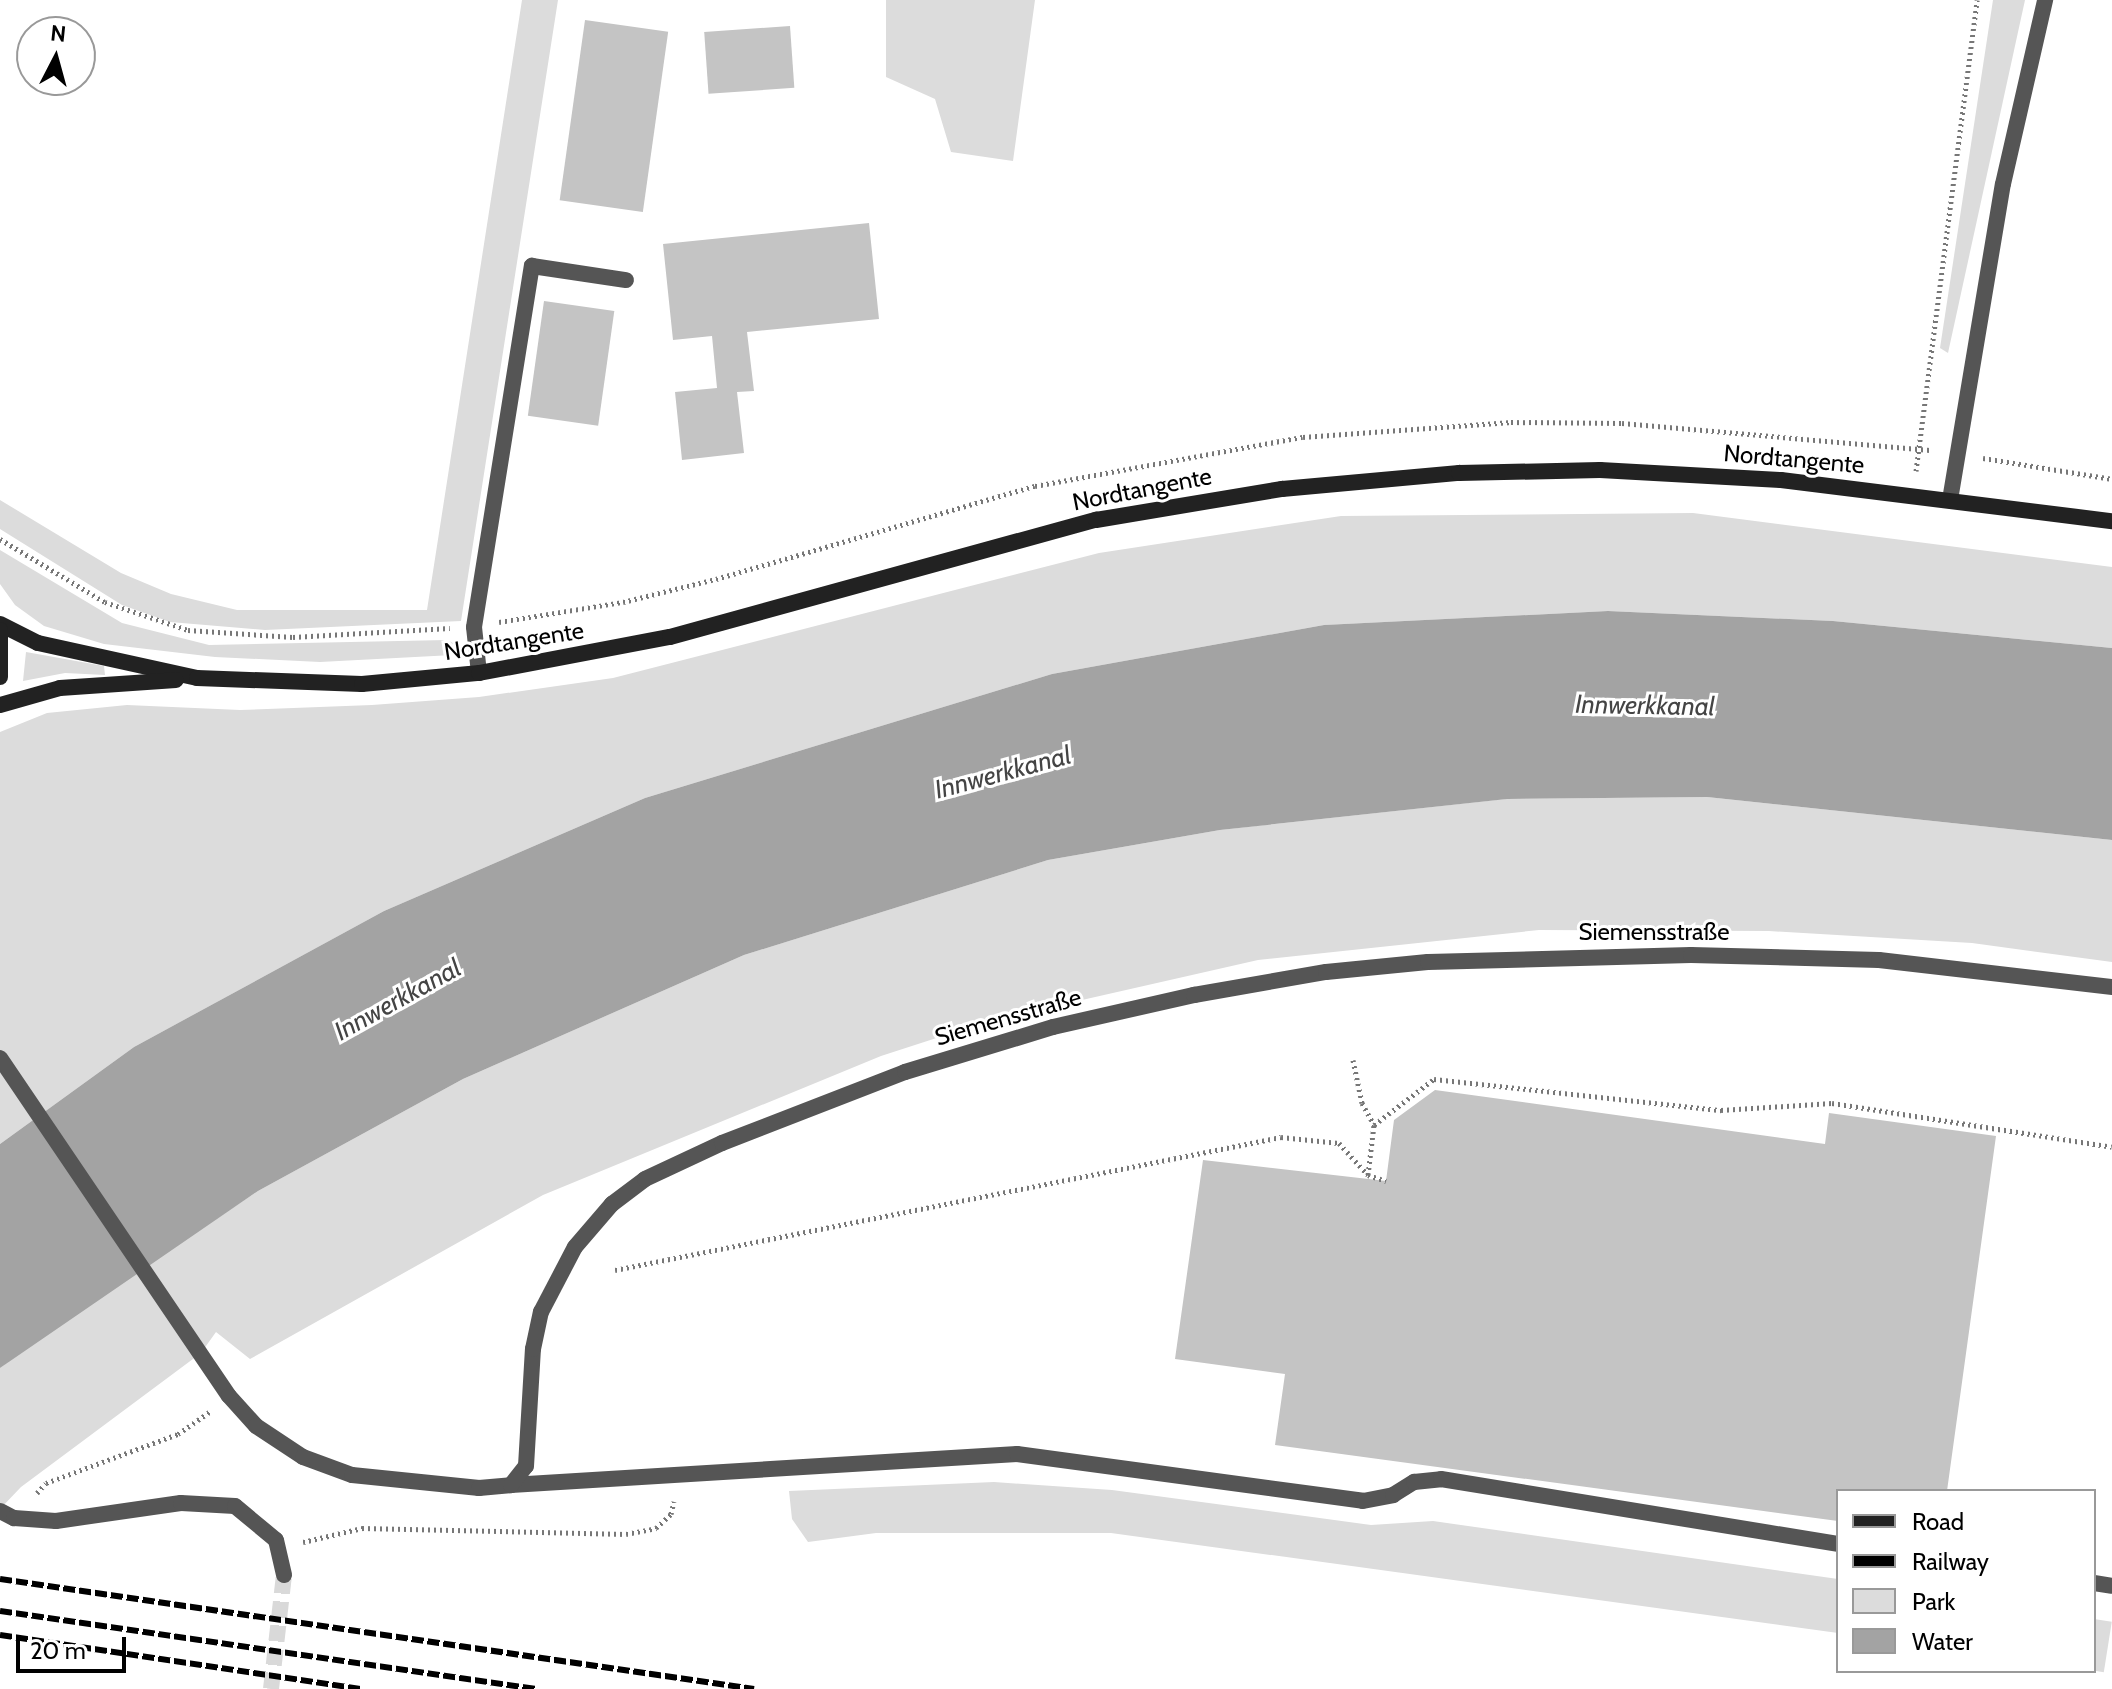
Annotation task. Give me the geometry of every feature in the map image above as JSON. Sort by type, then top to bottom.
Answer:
[{"type":"main road","name":"Nordtangente","points":[[0,705],[60,688],[197,678],[347,684],[479,673],[670,637],[1096,520],[1282,489],[1459,473],[1600,470],[1781,480],[2112,521]]},
{"type":"main road","name":"Nordtangente","points":[[0,677],[0,627],[38,643],[197,678]]},
{"type":"street","points":[[1950,500],[2003,184],[2045,0]]},
{"type":"street","points":[[479,673],[474,627],[532,266],[626,280]]},
{"type":"street","name":"Siemensstraße","points":[[511,1485],[526,1466],[533,1349],[541,1312],[575,1247],[612,1204],[645,1179],[722,1143],[905,1072],[1053,1027],[1194,995],[1326,972],[1428,962],[1691,955],[1879,960],[2112,987]]},
{"type":"street","points":[[0,1058],[229,1396],[276,1441],[330,1468],[425,1486],[511,1485],[838,1462],[1054,1456],[1363,1501],[1393,1495],[1414,1482],[1441,1479],[1836,1544]]},
{"type":"street","points":[[7,1515],[56,1521],[209,1502],[251,1515],[267,1528],[282,1554],[284,1575]]},
{"type":"path","points":[[1913,496],[1977,0]]},
{"type":"path","points":[[1353,1060],[1362,1103],[1374,1125],[1368,1175]]},
{"type":"path","points":[[1374,1125],[1434,1079],[1721,1110],[1832,1103],[2112,1147]]},
{"type":"path","points":[[615,1270],[1281,1137],[1339,1143],[1368,1175],[1386,1181]]},
{"type":"path","points":[[7,1515],[46,1483],[178,1434],[229,1396]]},
{"type":"path","points":[[282,1554],[315,1536],[362,1528],[626,1534],[656,1528],[671,1514],[679,1473]]},
{"type":"green space","points":[[522,0],[558,0],[461,621],[265,630],[170,622],[122,605],[0,529],[0,500],[121,573],[171,594],[237,610],[427,610]]},
{"type":"green space","points":[[886,0],[1035,0],[1013,161],[951,152],[935,99],[886,77]]},
{"type":"green space","points":[[1993,0],[2025,0],[1948,353],[1940,348]]},
{"type":"green space","points":[[1693,513],[2112,567],[2112,648],[1833,621],[1608,611],[1324,625],[1052,674],[645,798],[384,911],[134,1047],[0,1144],[0,732],[47,713],[127,705],[240,710],[372,705],[479,697],[613,678],[1099,553],[1341,516]]},
{"type":"green space","points":[[0,550],[122,623],[209,645],[447,640],[455,644],[453,655],[320,662],[215,657],[104,644],[44,626],[15,605],[0,584]]},
{"type":"green space","points":[[26,652],[104,666],[105,675],[65,673],[23,681]]},
{"type":"green space","points":[[1707,797],[2112,840],[2112,962],[1972,943],[1769,931],[1539,930],[1258,960],[989,1021],[881,1056],[543,1195],[250,1359],[216,1332],[201,1353],[21,1487],[0,1509],[0,1368],[53,1328],[258,1191],[463,1079],[744,955],[1048,860],[1220,830],[1506,799]]},
{"type":"green space","points":[[994,1482],[1112,1490],[1371,1525],[1433,1521],[1836,1579],[1836,1633],[1111,1533],[876,1533],[808,1542],[792,1519],[789,1491]]},
{"type":"green space","points":[[2096,1619],[2112,1622],[2104,1672],[2096,1671]]},
{"type":"water","name":"Innwerkkanal","points":[[1608,611],[1833,621],[2112,648],[2112,840],[1707,797],[1507,799],[1220,830],[1048,860],[744,955],[463,1079],[258,1191],[0,1368],[0,1144],[134,1047],[384,911],[645,798],[1052,674],[1324,625]]},
{"type":"building","points":[[585,20],[668,32],[643,212],[560,200]]},
{"type":"building","points":[[790,26],[794,88],[709,94],[704,32]]},
{"type":"building","points":[[869,223],[879,319],[747,332],[754,391],[737,392],[744,453],[682,460],[675,392],[717,388],[712,336],[673,340],[663,244]]},
{"type":"building","points":[[544,301],[614,311],[598,426],[528,416]]},
{"type":"building","points":[[1435,1090],[1825,1144],[1829,1113],[1996,1136],[1947,1489],[1836,1489],[1836,1521],[1275,1445],[1285,1374],[1175,1359],[1203,1160],[1386,1181],[1394,1120]]},
{"type":"tunnel","points":[[271,1689],[284,1575]]},
{"type":"railway","points":[[0,1579],[754,1689]]},
{"type":"railway","points":[[0,1611],[536,1689]]},
{"type":"railway","points":[[0,1635],[362,1689]]}]
